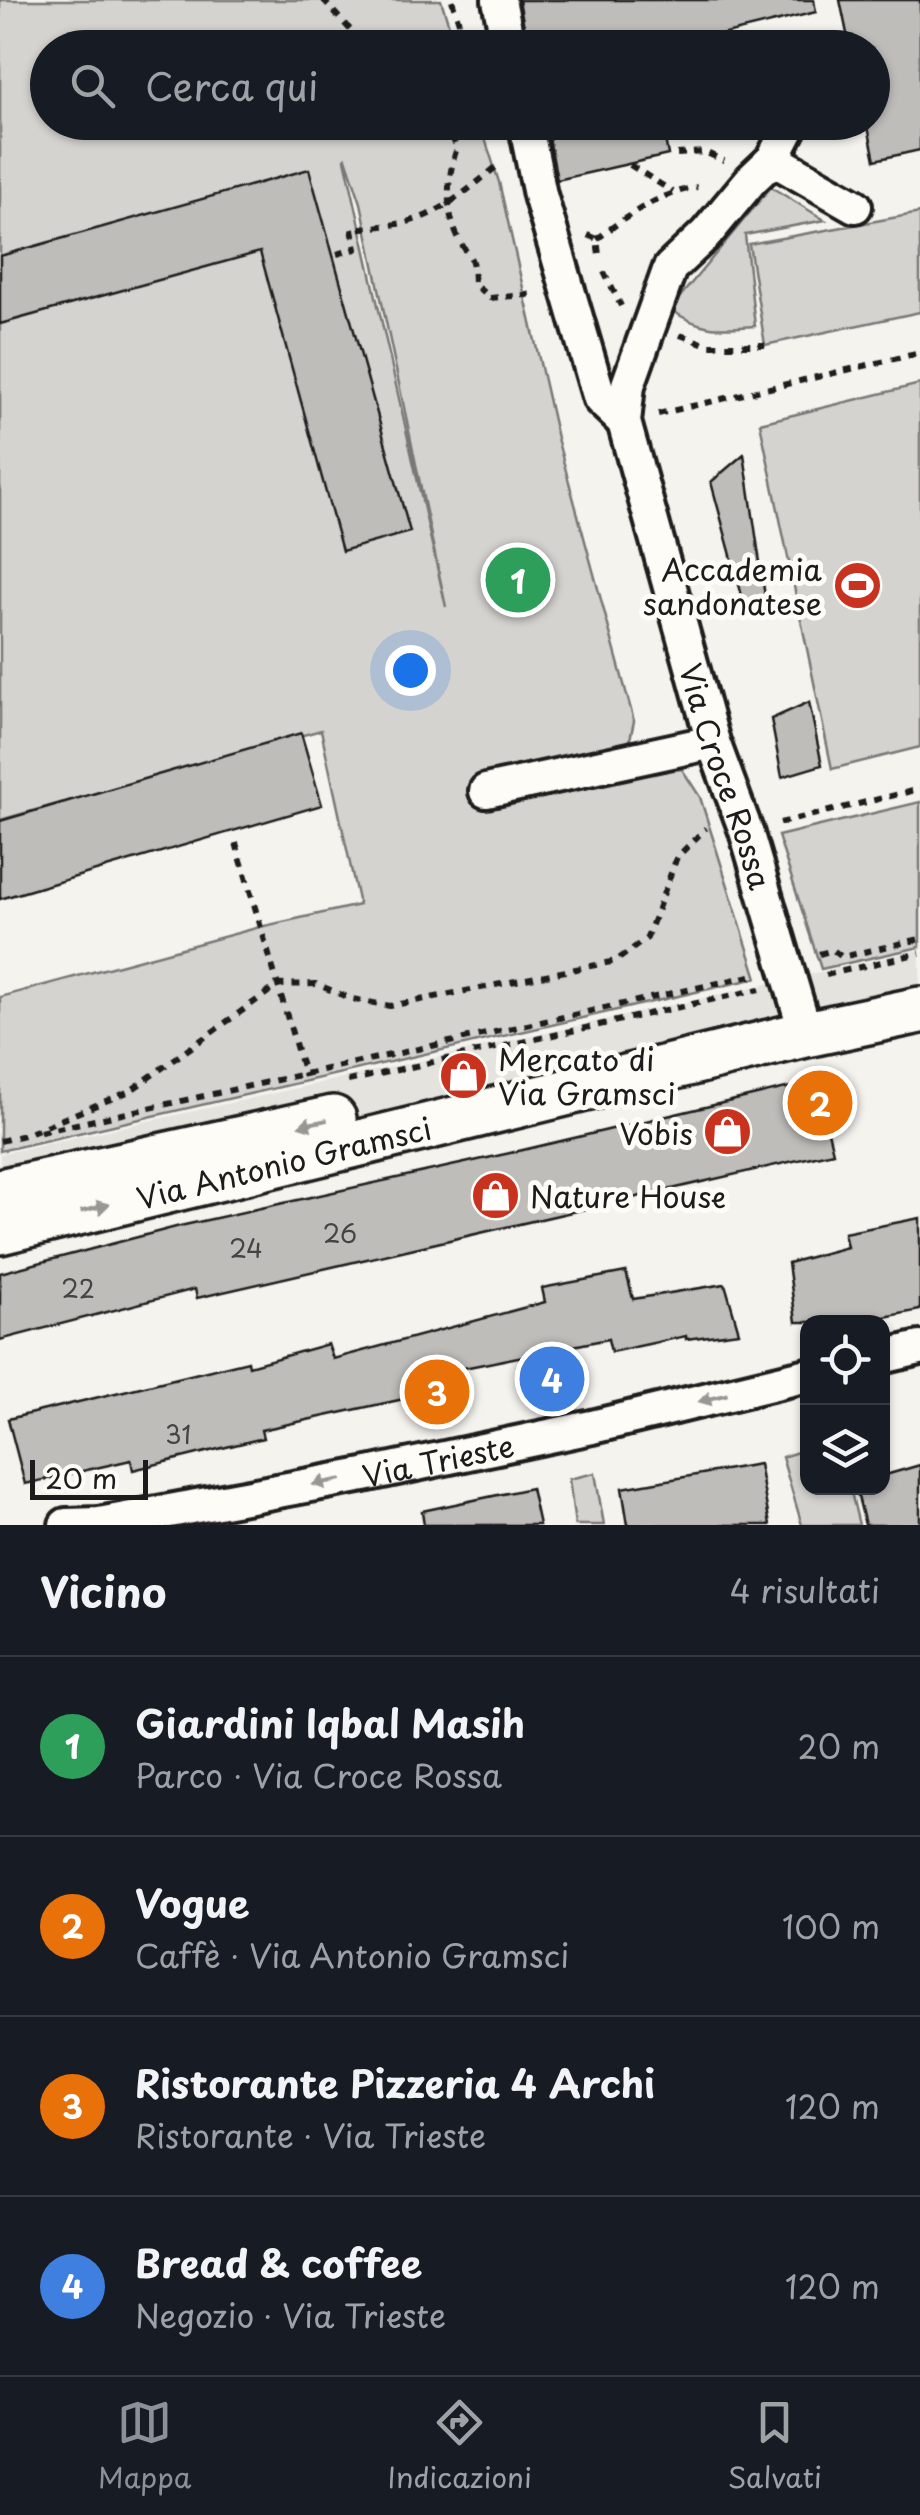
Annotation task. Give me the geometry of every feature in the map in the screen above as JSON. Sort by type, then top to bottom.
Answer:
[{"type":"street","points":[[499,0],[505,30]]},
{"type":"street","points":[[529,140],[540,194],[600,399],[624,422]]},
{"type":"street","points":[[624,422],[628,385],[670,268],[706,234],[762,169],[781,140]]},
{"type":"street","points":[[762,169],[855,206]]},
{"type":"street","name":"Via Croce Rossa","points":[[624,422],[713,742],[746,831],[802,1025]]},
{"type":"street","points":[[486,791],[713,742]]},
{"type":"street","name":"Via Antonio Gramsci","points":[[0,1232],[919,994]]},
{"type":"street","name":"Via Antonio Gramsci","points":[[0,1192],[802,1025]]},
{"type":"street","points":[[890,1355],[920,1348]]},
{"type":"street","name":"Via Trieste","points":[[66,1525],[98,1524],[364,1475],[592,1427],[800,1377]]},
{"type":"path","points":[[323,0],[350,30]]},
{"type":"path","points":[[452,0],[461,30]]},
{"type":"path","points":[[453,140],[457,148],[448,175],[450,203],[460,241],[473,256],[474,284],[490,298],[569,289]]},
{"type":"path","points":[[677,154],[706,152],[731,164],[762,169]]},
{"type":"path","points":[[338,254],[356,250],[352,229],[405,223],[450,203],[502,162]]},
{"type":"path","points":[[630,164],[674,193]]},
{"type":"path","points":[[598,239],[638,208],[674,193],[762,169]]},
{"type":"path","points":[[624,422],[920,352]]},
{"type":"path","points":[[24,1135],[130,1092],[278,985],[316,984],[352,999],[390,1006],[616,961],[647,938],[677,857],[710,824],[746,831],[920,789]]},
{"type":"path","points":[[236,843],[308,1090]]},
{"type":"path","points":[[0,1141],[737,979],[832,950],[842,957],[920,939]]},
{"type":"path","points":[[851,969],[919,994]]},
{"type":"path","points":[[347,1081],[754,990]]},
{"type":"shaded area","points":[[0,0],[441,0],[451,30],[30,30],[30,140],[485,140],[499,182],[557,438],[634,721],[622,776],[682,769],[700,797],[757,978],[0,1151],[0,997],[260,927],[359,905],[321,730],[0,820]],"holes":[[[346,158],[361,203],[446,607],[345,159]]]},
{"type":"shaded area","points":[[771,187],[825,220],[745,235],[755,326],[710,327],[670,309]]},
{"type":"shaded area","points":[[920,213],[920,312],[765,345],[749,244]]},
{"type":"shaded area","name":"Accademia sandonatese","points":[[920,384],[920,747],[832,769],[760,423]]},
{"type":"shaded area","points":[[920,802],[920,947],[821,969],[778,836]]},
{"type":"shaded area","name":"Mercato di Via Gramsci","points":[[920,950],[920,996],[0,1204],[0,1154]]},
{"type":"shaded area","points":[[800,1451],[800,1495],[852,1495],[859,1525],[802,1525],[782,1457]]},
{"type":"shaded area","points":[[595,1473],[604,1525],[575,1525],[569,1479]]},
{"type":"building","points":[[519,0],[814,0],[816,12],[742,30],[525,30]]},
{"type":"building","points":[[840,0],[920,0],[920,150],[875,160],[871,140],[890,140],[890,30],[846,30]]},
{"type":"building","points":[[549,140],[665,140],[668,155],[557,180]]},
{"type":"building","points":[[309,169],[410,532],[342,551],[260,252],[0,324],[0,256]]},
{"type":"building","points":[[744,454],[767,610],[747,614],[711,482]]},
{"type":"building","points":[[809,702],[822,765],[782,777],[771,719]]},
{"type":"building","points":[[301,733],[322,805],[0,899],[0,821]]},
{"type":"building","points":[[816,1081],[833,1152],[197,1298],[195,1289],[0,1340],[0,1273],[180,1226]]},
{"type":"building","points":[[920,1218],[920,1310],[890,1316],[800,1315],[800,1322],[796,1322],[788,1263],[847,1247],[844,1233]]},
{"type":"building","points":[[626,1272],[633,1299],[725,1284],[739,1332],[686,1336],[611,1352],[608,1339],[454,1370],[459,1387],[261,1430],[263,1438],[133,1470],[131,1460],[25,1484],[8,1419],[248,1361],[249,1366],[328,1344],[333,1359],[545,1302],[542,1288]]},
{"type":"building","points":[[759,1464],[770,1525],[628,1525],[622,1488]]},
{"type":"building","points":[[920,1465],[920,1525],[865,1525],[858,1495],[890,1495],[890,1474]]},
{"type":"building","points":[[531,1488],[539,1525],[424,1525],[422,1511]]},
{"type":"place","name":"Giardini Iqbal Masih","points":[[518,580]]},
{"type":"place","name":"Accademia sandonatese","points":[[857,585]]},
{"type":"place","name":"Mercato di Via Gramsci","points":[[463,1075]]},
{"type":"place","name":"Vogue","points":[[820,1103]]},
{"type":"place","name":"Vobis","points":[[728,1132]]},
{"type":"place","name":"Nature House","points":[[495,1195]]},
{"type":"place","name":"Bread & coffee","points":[[552,1379]]},
{"type":"place","name":"Ristorante Pizzeria 4 Archi","points":[[437,1392]]}]
